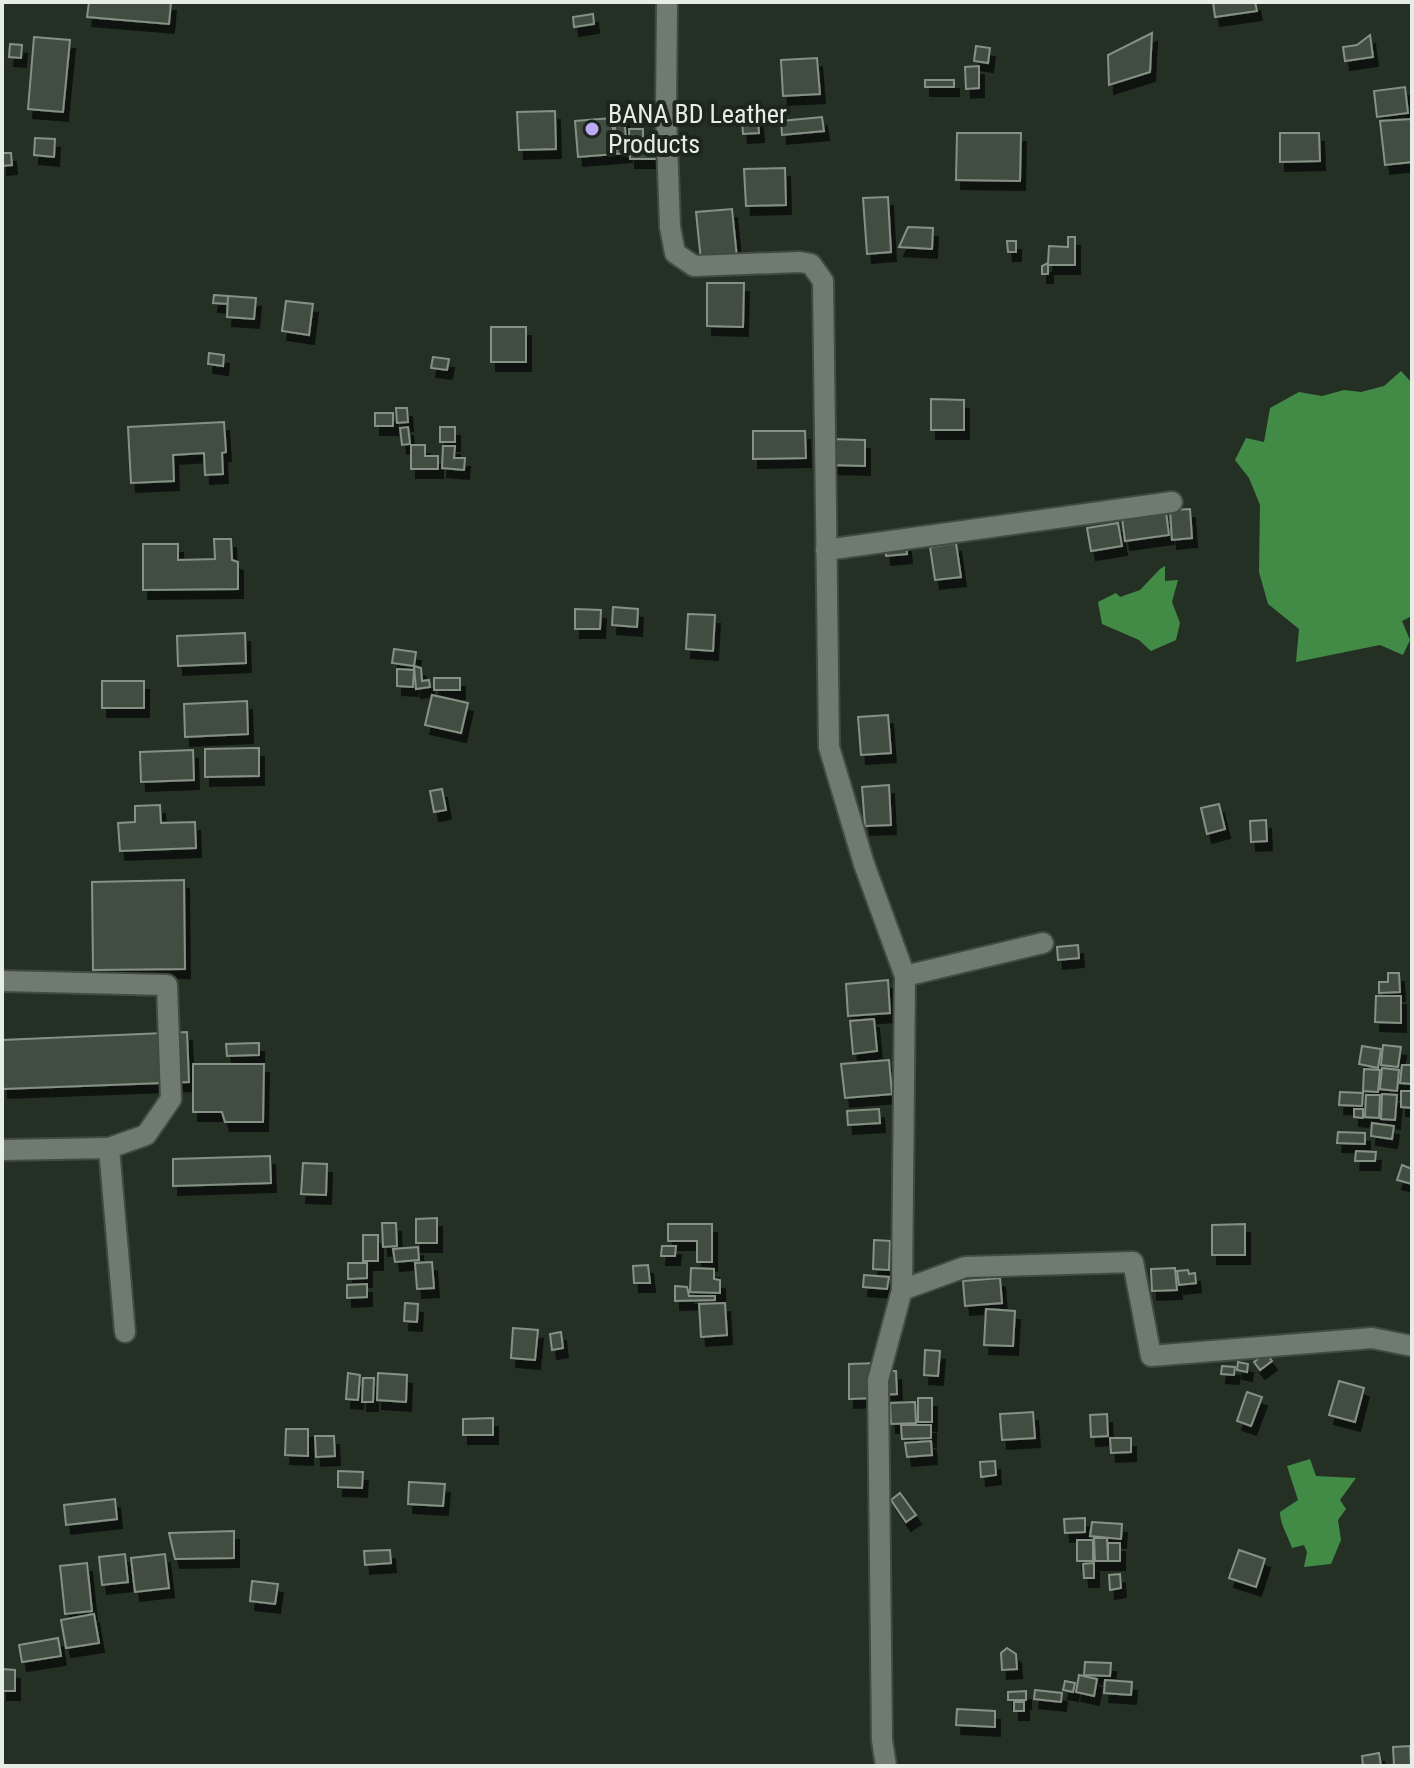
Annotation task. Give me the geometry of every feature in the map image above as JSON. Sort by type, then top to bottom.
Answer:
[{"type":"street","points":[[667,2],[666,113],[670,227],[675,253],[694,266],[811,264],[823,281],[829,747],[864,864],[905,976],[902,1290],[878,1380],[882,1725],[886,1766]]},
{"type":"street","points":[[826,550],[1172,502]]},
{"type":"street","points":[[905,976],[1043,943]]},
{"type":"street","points":[[2,981],[167,985],[171,1099],[146,1135],[109,1148],[2,1150]]},
{"type":"street","points":[[109,1148],[125,1332]]},
{"type":"street","points":[[902,1290],[965,1267],[1133,1262],[1151,1356],[1372,1338],[1412,1346]]},
{"type":"shaded area","points":[[1401,371],[1412,383],[1412,616],[1402,621],[1410,640],[1403,655],[1380,645],[1296,662],[1299,629],[1268,604],[1259,572],[1260,505],[1249,478],[1235,460],[1246,438],[1264,442],[1270,408],[1299,392],[1322,396],[1344,390],[1361,392],[1384,386]]},
{"type":"shaded area","points":[[1165,566],[1165,581],[1178,580],[1172,602],[1180,623],[1176,640],[1151,651],[1139,640],[1102,624],[1098,602],[1116,593],[1120,597],[1140,590]]},
{"type":"shaded area","points":[[1310,1459],[1316,1476],[1356,1478],[1340,1500],[1346,1509],[1338,1520],[1341,1540],[1331,1564],[1304,1567],[1307,1552],[1304,1545],[1292,1548],[1280,1512],[1298,1500],[1287,1466]]},
{"type":"building","points":[[89,2],[171,2],[169,24],[87,17]]},
{"type":"building","points":[[1213,2],[1255,2],[1257,11],[1215,17]]},
{"type":"building","points":[[593,14],[594,24],[574,27],[573,17]]},
{"type":"building","points":[[1152,33],[1150,72],[1109,85],[1108,55]]},
{"type":"building","points":[[1370,35],[1373,57],[1345,61],[1343,47],[1357,45]]},
{"type":"building","points":[[34,37],[70,40],[63,112],[28,109]]},
{"type":"building","points":[[10,44],[22,45],[21,58],[9,57]]},
{"type":"building","points":[[976,46],[990,48],[988,63],[974,61]]},
{"type":"building","points":[[817,58],[820,94],[783,96],[781,60]]},
{"type":"building","points":[[979,66],[979,88],[966,89],[965,67]]},
{"type":"building","points":[[925,80],[954,80],[954,87],[925,87]]},
{"type":"building","points":[[1405,87],[1408,113],[1377,117],[1374,91]]},
{"type":"building","points":[[757,107],[759,133],[743,134],[741,108]]},
{"type":"building","points":[[555,111],[556,149],[519,150],[517,112]]},
{"type":"building","points":[[614,114],[624,114],[627,153],[617,154]]},
{"type":"building","points":[[822,117],[824,131],[782,135],[781,121]]},
{"type":"building","points":[[612,118],[615,154],[578,157],[575,121]]},
{"type":"building","points":[[1412,119],[1412,162],[1385,165],[1380,121]]},
{"type":"building","points":[[629,129],[643,129],[643,144],[665,144],[665,159],[630,159]]},
{"type":"building","points":[[957,133],[1021,133],[1020,181],[956,180]]},
{"type":"building","points":[[1280,133],[1319,133],[1320,161],[1280,162]]},
{"type":"building","points":[[35,138],[55,139],[54,157],[34,155]]},
{"type":"building","points":[[2,153],[11,153],[12,165],[2,166]]},
{"type":"building","points":[[785,168],[786,205],[746,206],[744,169]]},
{"type":"building","points":[[888,197],[891,252],[867,254],[863,198]]},
{"type":"building","points":[[732,209],[737,258],[701,261],[696,212]]},
{"type":"building","points":[[908,227],[933,228],[932,249],[899,247]]},
{"type":"building","points":[[1068,237],[1075,237],[1075,265],[1048,265],[1048,274],[1042,274],[1042,266],[1048,263],[1049,246],[1068,247]]},
{"type":"building","points":[[1007,241],[1016,241],[1016,252],[1008,252]]},
{"type":"building","points":[[707,283],[744,283],[743,327],[707,326]]},
{"type":"building","points":[[214,295],[228,296],[228,304],[213,303]]},
{"type":"building","points":[[228,296],[256,298],[254,319],[227,317]]},
{"type":"building","points":[[286,301],[313,304],[309,335],[282,331]]},
{"type":"building","points":[[491,327],[526,327],[526,362],[491,362]]},
{"type":"building","points":[[209,353],[224,355],[223,366],[208,364]]},
{"type":"building","points":[[433,357],[449,359],[447,370],[431,368]]},
{"type":"building","points":[[931,399],[964,400],[964,430],[931,430]]},
{"type":"building","points":[[396,408],[407,408],[408,422],[397,423]]},
{"type":"building","points":[[375,413],[393,413],[393,426],[375,426]]},
{"type":"building","points":[[224,422],[226,452],[222,453],[223,474],[205,475],[204,453],[173,455],[174,481],[131,483],[128,427]]},
{"type":"building","points":[[408,427],[410,444],[402,445],[400,428]]},
{"type":"building","points":[[440,427],[455,427],[455,442],[440,442]]},
{"type":"building","points":[[753,431],[805,431],[806,458],[753,459]]},
{"type":"building","points":[[831,439],[865,440],[865,466],[830,465]]},
{"type":"building","points":[[411,445],[425,445],[425,456],[438,456],[438,469],[411,469]]},
{"type":"building","points":[[443,446],[455,446],[454,458],[465,458],[464,470],[442,468]]},
{"type":"building","points":[[1190,509],[1192,538],[1172,540],[1170,510]]},
{"type":"building","points":[[1166,512],[1169,535],[1125,541],[1122,518]]},
{"type":"building","points":[[1118,523],[1122,546],[1091,551],[1087,528]]},
{"type":"building","points":[[214,539],[231,539],[232,560],[238,562],[238,589],[143,590],[143,544],[178,544],[178,560],[215,559]]},
{"type":"building","points":[[906,543],[907,554],[886,556],[885,544]]},
{"type":"building","points":[[956,543],[961,577],[935,580],[930,547]]},
{"type":"building","points":[[613,607],[638,609],[637,627],[612,625]]},
{"type":"building","points":[[575,609],[601,610],[600,629],[575,629]]},
{"type":"building","points":[[688,614],[715,615],[713,651],[686,649]]},
{"type":"building","points":[[245,633],[246,663],[178,666],[177,636]]},
{"type":"building","points":[[394,649],[416,652],[414,666],[392,663]]},
{"type":"building","points":[[414,666],[421,668],[422,681],[429,680],[430,687],[416,689]]},
{"type":"building","points":[[397,669],[414,670],[413,687],[397,686]]},
{"type":"building","points":[[434,678],[460,678],[460,690],[434,690]]},
{"type":"building","points":[[102,681],[144,681],[144,708],[102,708]]},
{"type":"building","points":[[432,695],[468,703],[461,733],[425,725]]},
{"type":"building","points":[[247,701],[248,734],[185,737],[184,704]]},
{"type":"building","points":[[888,715],[891,753],[861,755],[858,717]]},
{"type":"building","points":[[259,748],[259,776],[205,777],[205,749]]},
{"type":"building","points":[[193,750],[194,780],[141,782],[140,752]]},
{"type":"building","points":[[889,785],[891,825],[865,826],[862,787]]},
{"type":"building","points":[[442,789],[446,810],[434,812],[430,791]]},
{"type":"building","points":[[1219,804],[1225,829],[1207,834],[1201,808]]},
{"type":"building","points":[[160,805],[161,823],[195,822],[196,848],[120,851],[118,823],[135,822],[135,806]]},
{"type":"building","points":[[1266,820],[1267,841],[1251,842],[1250,821]]},
{"type":"building","points":[[184,880],[185,969],[93,970],[92,882]]},
{"type":"building","points":[[1078,945],[1079,958],[1058,960],[1057,947]]},
{"type":"building","points":[[1388,973],[1399,973],[1400,992],[1379,993],[1379,982],[1388,982]]},
{"type":"building","points":[[888,980],[890,1013],[848,1016],[846,984]]},
{"type":"building","points":[[1376,996],[1401,996],[1401,1023],[1375,1022]]},
{"type":"building","points":[[874,1019],[877,1051],[853,1054],[850,1021]]},
{"type":"building","points":[[187,1032],[189,1082],[3,1089],[2,1040]]},
{"type":"building","points":[[259,1043],[259,1055],[227,1056],[226,1044]]},
{"type":"building","points":[[1383,1045],[1401,1047],[1398,1067],[1381,1065]]},
{"type":"building","points":[[1362,1046],[1381,1049],[1378,1068],[1359,1064]]},
{"type":"building","points":[[889,1060],[892,1094],[845,1098],[841,1064]]},
{"type":"building","points":[[193,1064],[264,1064],[263,1122],[225,1122],[222,1112],[193,1112]]},
{"type":"building","points":[[1402,1065],[1412,1065],[1412,1084],[1400,1083]]},
{"type":"building","points":[[1382,1068],[1399,1070],[1397,1091],[1380,1089]]},
{"type":"building","points":[[1364,1069],[1380,1070],[1378,1092],[1363,1091]]},
{"type":"building","points":[[1401,1091],[1412,1091],[1412,1108],[1401,1107]]},
{"type":"building","points":[[1340,1092],[1363,1093],[1362,1106],[1339,1105]]},
{"type":"building","points":[[1382,1094],[1397,1095],[1395,1120],[1381,1119]]},
{"type":"building","points":[[1366,1095],[1380,1095],[1379,1118],[1365,1117]]},
{"type":"building","points":[[879,1109],[880,1123],[848,1125],[847,1111]]},
{"type":"building","points":[[1354,1109],[1363,1109],[1363,1118],[1354,1117]]},
{"type":"building","points":[[1372,1123],[1394,1126],[1392,1139],[1371,1136]]},
{"type":"building","points":[[1338,1132],[1365,1133],[1365,1144],[1337,1143]]},
{"type":"building","points":[[1356,1151],[1376,1152],[1375,1161],[1355,1161]]},
{"type":"building","points":[[270,1156],[271,1183],[173,1186],[173,1159]]},
{"type":"building","points":[[303,1163],[327,1164],[326,1195],[301,1194]]},
{"type":"building","points":[[1402,1165],[1412,1169],[1412,1184],[1397,1180]]},
{"type":"building","points":[[437,1218],[437,1243],[416,1243],[416,1219]]},
{"type":"building","points":[[382,1223],[396,1223],[397,1246],[383,1247]]},
{"type":"building","points":[[668,1224],[712,1224],[712,1262],[697,1262],[697,1241],[668,1241]]},
{"type":"building","points":[[1245,1224],[1245,1255],[1212,1255],[1212,1225]]},
{"type":"building","points":[[363,1235],[378,1235],[378,1261],[363,1261]]},
{"type":"building","points":[[874,1240],[890,1241],[889,1270],[873,1269]]},
{"type":"building","points":[[662,1246],[676,1246],[675,1256],[661,1256]]},
{"type":"building","points":[[418,1247],[419,1260],[395,1262],[393,1249]]},
{"type":"building","points":[[432,1262],[434,1288],[417,1289],[415,1263]]},
{"type":"building","points":[[348,1263],[367,1263],[367,1278],[348,1279]]},
{"type":"building","points":[[648,1265],[650,1283],[634,1283],[633,1266]]},
{"type":"building","points":[[691,1268],[714,1269],[714,1279],[720,1280],[720,1293],[690,1292]]},
{"type":"building","points":[[1175,1268],[1177,1290],[1152,1291],[1151,1269]]},
{"type":"building","points":[[1188,1270],[1189,1274],[1195,1273],[1196,1283],[1179,1285],[1177,1271]]},
{"type":"building","points":[[864,1275],[889,1277],[887,1289],[863,1287]]},
{"type":"building","points":[[1000,1278],[1002,1303],[965,1306],[963,1281]]},
{"type":"building","points":[[367,1284],[367,1297],[347,1298],[347,1285]]},
{"type":"building","points":[[675,1286],[687,1287],[689,1296],[715,1296],[715,1300],[675,1301]]},
{"type":"building","points":[[405,1303],[418,1304],[417,1322],[404,1321]]},
{"type":"building","points":[[725,1303],[727,1335],[701,1337],[699,1304]]},
{"type":"building","points":[[986,1309],[1015,1311],[1013,1346],[984,1345]]},
{"type":"building","points":[[513,1328],[538,1330],[535,1360],[511,1358]]},
{"type":"building","points":[[561,1332],[563,1348],[552,1350],[550,1334]]},
{"type":"building","points":[[925,1350],[940,1351],[938,1376],[924,1375]]},
{"type":"building","points":[[1266,1353],[1272,1361],[1260,1370],[1254,1362]]},
{"type":"building","points":[[1238,1362],[1248,1364],[1247,1372],[1237,1370]]},
{"type":"building","points":[[876,1363],[876,1398],[849,1399],[849,1364]]},
{"type":"building","points":[[1222,1366],[1235,1367],[1234,1375],[1221,1374]]},
{"type":"building","points":[[882,1371],[896,1371],[897,1394],[883,1395]]},
{"type":"building","points":[[348,1373],[360,1375],[358,1400],[346,1399]]},
{"type":"building","points":[[378,1373],[407,1375],[406,1402],[377,1400]]},
{"type":"building","points":[[363,1378],[374,1378],[373,1402],[362,1402]]},
{"type":"building","points":[[1339,1381],[1364,1388],[1355,1422],[1329,1415]]},
{"type":"building","points":[[1247,1392],[1262,1397],[1251,1426],[1237,1421]]},
{"type":"building","points":[[918,1398],[932,1398],[932,1422],[918,1422]]},
{"type":"building","points":[[915,1402],[916,1423],[891,1424],[890,1403]]},
{"type":"building","points":[[1033,1412],[1035,1438],[1002,1440],[1000,1414]]},
{"type":"building","points":[[1107,1414],[1108,1436],[1091,1437],[1090,1415]]},
{"type":"building","points":[[493,1418],[493,1435],[463,1435],[463,1419]]},
{"type":"building","points":[[901,1425],[931,1425],[931,1438],[902,1439]]},
{"type":"building","points":[[286,1429],[308,1429],[308,1456],[285,1455]]},
{"type":"building","points":[[315,1436],[334,1436],[335,1456],[316,1457]]},
{"type":"building","points":[[1110,1438],[1131,1438],[1131,1452],[1111,1453]]},
{"type":"building","points":[[931,1441],[932,1455],[907,1457],[905,1443]]},
{"type":"building","points":[[995,1461],[996,1475],[981,1477],[980,1462]]},
{"type":"building","points":[[338,1471],[363,1472],[362,1488],[338,1487]]},
{"type":"building","points":[[409,1482],[445,1484],[443,1506],[408,1504]]},
{"type":"building","points":[[900,1493],[916,1515],[906,1522],[891,1500]]},
{"type":"building","points":[[115,1499],[117,1519],[66,1525],[64,1505]]},
{"type":"building","points":[[1085,1518],[1085,1532],[1065,1533],[1064,1519]]},
{"type":"building","points":[[1092,1522],[1122,1524],[1121,1539],[1090,1536]]},
{"type":"building","points":[[234,1531],[234,1558],[175,1559],[169,1533]]},
{"type":"building","points":[[1094,1538],[1107,1538],[1108,1561],[1095,1561]]},
{"type":"building","points":[[1077,1540],[1093,1540],[1093,1561],[1077,1561]]},
{"type":"building","points":[[1108,1543],[1120,1543],[1120,1561],[1108,1561]]},
{"type":"building","points":[[390,1550],[391,1563],[365,1565],[364,1551]]},
{"type":"building","points":[[1239,1550],[1265,1559],[1256,1587],[1229,1578]]},
{"type":"building","points":[[125,1554],[128,1582],[102,1585],[99,1557]]},
{"type":"building","points":[[165,1554],[169,1588],[135,1592],[131,1558]]},
{"type":"building","points":[[87,1563],[92,1611],[65,1614],[60,1566]]},
{"type":"building","points":[[1094,1563],[1094,1578],[1084,1578],[1083,1564]]},
{"type":"building","points":[[1120,1574],[1121,1588],[1110,1590],[1109,1575]]},
{"type":"building","points":[[252,1581],[278,1584],[275,1604],[250,1601]]},
{"type":"building","points":[[94,1614],[99,1643],[66,1648],[61,1620]]},
{"type":"building","points":[[58,1638],[61,1656],[22,1662],[19,1645]]},
{"type":"building","points":[[1007,1648],[1016,1654],[1017,1669],[1002,1670],[1001,1653]]},
{"type":"building","points":[[1085,1662],[1111,1663],[1110,1676],[1084,1675]]},
{"type":"building","points":[[2,1669],[15,1670],[15,1691],[2,1691]]},
{"type":"building","points":[[1079,1675],[1097,1679],[1094,1696],[1076,1692]]},
{"type":"building","points":[[1105,1680],[1132,1682],[1131,1695],[1104,1693]]},
{"type":"building","points":[[1065,1681],[1075,1683],[1073,1692],[1063,1690]]},
{"type":"building","points":[[1035,1690],[1062,1693],[1061,1702],[1034,1699]]},
{"type":"building","points":[[1026,1691],[1026,1700],[1008,1700],[1008,1692]]},
{"type":"building","points":[[1014,1702],[1024,1702],[1024,1711],[1014,1711]]},
{"type":"building","points":[[957,1709],[995,1711],[995,1727],[956,1725]]},
{"type":"building","points":[[1410,1746],[1411,1766],[1394,1766],[1393,1747]]},
{"type":"building","points":[[1379,1753],[1381,1766],[1363,1766],[1362,1756]]},
{"type":"place","name":"BANA BD Leather Products","points":[[592,129]]}]
